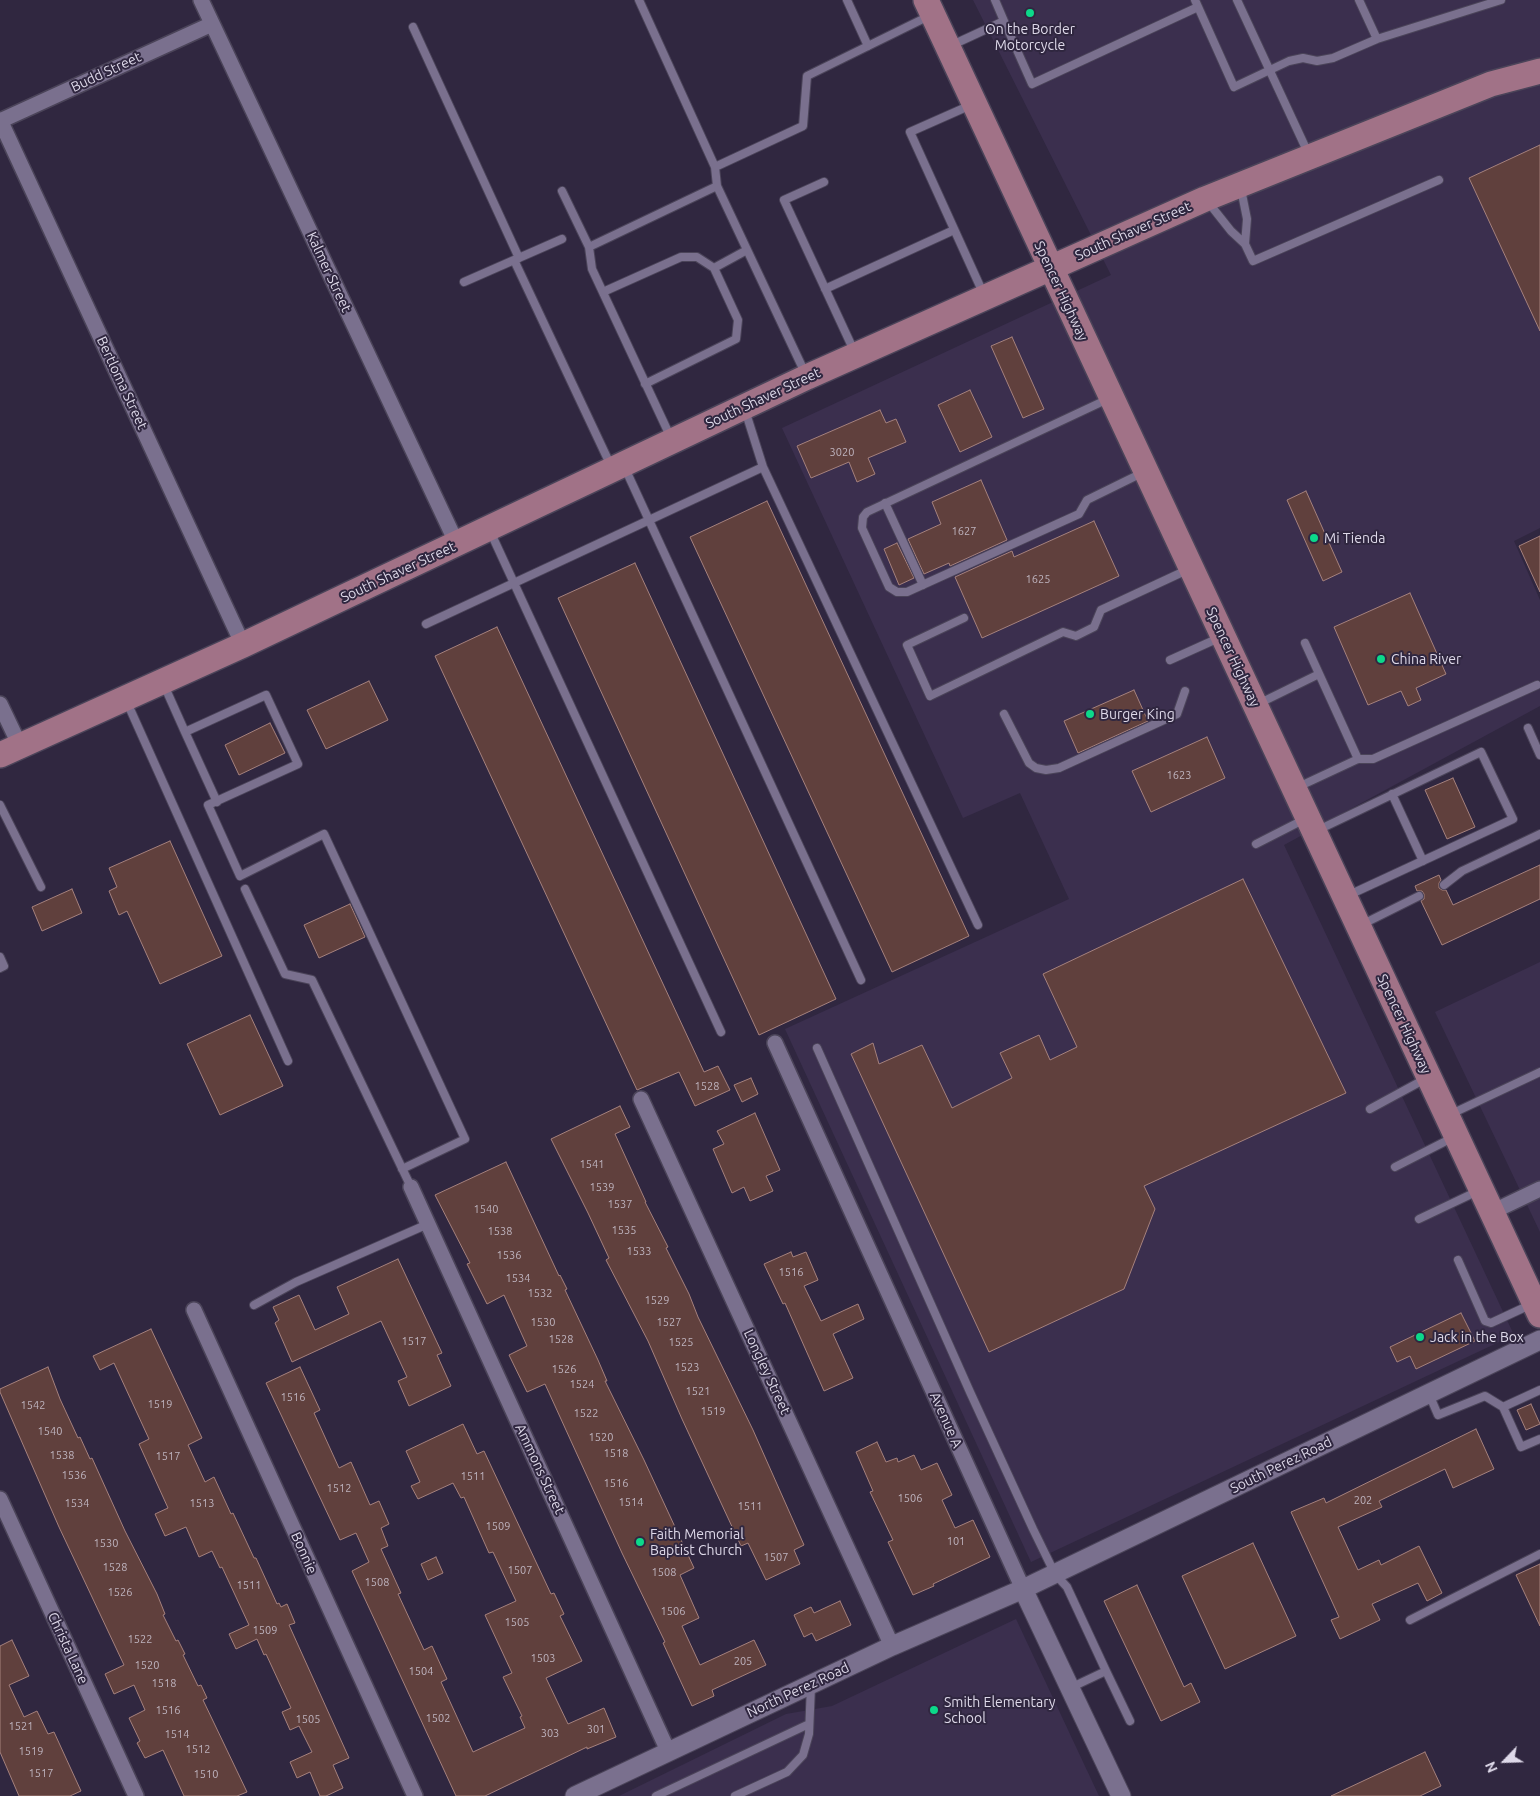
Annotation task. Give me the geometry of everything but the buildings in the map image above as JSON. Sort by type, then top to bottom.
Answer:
[{"type":"main road","name":"Spencer Highway","points":[[929,7],[1537,1309]]},
{"type":"main road","name":"South Shaver Street","points":[[10,751],[244,645],[807,377],[984,297],[1240,184],[1491,84],[1540,71]]},
{"type":"street","name":"Kalmer Street","points":[[201,0],[457,544]]},
{"type":"street","name":"Budd Street","points":[[0,121],[212,24]]},
{"type":"street","name":"Bertloma Street","points":[[0,121],[244,645]]},
{"type":"street","points":[[0,704],[10,751]]},
{"type":"street","name":"Avenue A","points":[[775,1043],[1023,1589],[1121,1796]]},
{"type":"street","name":"Longley Street","points":[[641,1099],[892,1646]]},
{"type":"street","name":"Ammons Street","points":[[411,1187],[668,1751]]},
{"type":"street","points":[[1487,1201],[1540,1189]]},
{"type":"street","name":"Bonnie","points":[[194,1310],[415,1796]]},
{"type":"street","name":"South Perez Road","points":[[1023,1589],[1540,1340]]},
{"type":"street","name":"Christa Lane","points":[[0,1499],[136,1796]]},
{"type":"street","name":"North Perez Road","points":[[575,1796],[892,1646],[1023,1589]]},
{"type":"lane","points":[[639,0],[715,167],[717,186],[807,377]]},
{"type":"lane","points":[[847,0],[868,46]]},
{"type":"lane","points":[[995,0],[1032,84],[1197,3],[1234,87],[1270,71],[1289,60],[1303,58],[1317,61],[1333,58],[1377,39],[1501,0]]},
{"type":"lane","points":[[1237,0],[1310,157]]},
{"type":"lane","points":[[1359,0],[1377,39]]},
{"type":"lane","points":[[715,167],[803,126],[807,76],[868,46],[929,7]]},
{"type":"lane","points":[[948,47],[1004,21]]},
{"type":"lane","points":[[413,27],[516,259],[618,467],[649,520],[861,980]]},
{"type":"lane","points":[[974,104],[910,132],[984,297]]},
{"type":"lane","points":[[1205,199],[1230,231],[1245,244],[1253,261],[1439,180]]},
{"type":"lane","points":[[824,182],[784,200],[856,355]]},
{"type":"lane","points":[[1240,184],[1247,219],[1245,244]]},
{"type":"lane","points":[[589,247],[717,186]]},
{"type":"lane","points":[[562,191],[589,247],[592,269],[672,441]]},
{"type":"lane","points":[[826,289],[954,230]]},
{"type":"lane","points":[[464,282],[562,239]]},
{"type":"lane","points":[[714,268],[747,250]]},
{"type":"lane","points":[[603,292],[681,256],[697,256],[714,268],[738,320],[736,339],[645,384]]},
{"type":"lane","points":[[1111,397],[867,512],[863,517],[862,528],[885,579],[889,587],[897,592],[907,592],[1078,514],[1087,500],[1145,471]]},
{"type":"lane","points":[[744,407],[763,468],[978,925]]},
{"type":"lane","points":[[426,624],[763,468]]},
{"type":"lane","points":[[885,503],[922,585]]},
{"type":"lane","points":[[489,529],[721,1032]]},
{"type":"lane","points":[[964,618],[907,645],[930,696],[1063,632],[1076,636],[1094,628],[1101,610],[1191,568]]},
{"type":"lane","points":[[1170,660],[1222,636]]},
{"type":"lane","points":[[1305,643],[1358,759]]},
{"type":"lane","points":[[1255,706],[1319,674]]},
{"type":"lane","points":[[163,682],[216,802]]},
{"type":"lane","points":[[1294,789],[1358,759],[1373,760],[1537,685]]},
{"type":"lane","points":[[1004,714],[1028,763],[1036,768],[1046,770],[1059,768],[1177,714],[1186,691]]},
{"type":"lane","points":[[185,732],[266,695],[298,764],[208,805],[240,876],[324,834],[464,1139],[402,1169]]},
{"type":"lane","points":[[125,699],[288,1061]]},
{"type":"lane","points":[[1528,728],[1540,755]]},
{"type":"lane","points":[[1256,844],[1392,794],[1481,752],[1513,819],[1345,897]]},
{"type":"lane","points":[[1392,794],[1423,861]]},
{"type":"lane","points":[[0,804],[41,887]]},
{"type":"lane","points":[[1444,885],[1462,870],[1540,834]]},
{"type":"lane","points":[[245,890],[285,974],[312,980],[411,1187]]},
{"type":"lane","points":[[1358,926],[1419,896]]},
{"type":"lane","points":[[0,957],[4,966],[0,968]]},
{"type":"lane","points":[[817,1048],[970,1392],[1054,1574],[1067,1587],[1130,1721]]},
{"type":"lane","points":[[1395,1167],[1452,1126],[1540,1072]]},
{"type":"lane","points":[[1370,1110],[1429,1077]]},
{"type":"lane","points":[[1418,1219],[1487,1201]]},
{"type":"lane","points":[[254,1305],[296,1282],[428,1224]]},
{"type":"lane","points":[[1458,1260],[1485,1321],[1491,1323],[1537,1309]]},
{"type":"lane","points":[[1503,1407],[1540,1390]]},
{"type":"lane","points":[[1429,1394],[1438,1415],[1484,1396],[1503,1407],[1522,1447],[1540,1439]]},
{"type":"lane","points":[[1410,1620],[1540,1554]]},
{"type":"lane","points":[[1070,1688],[1106,1671]]},
{"type":"lane","points":[[735,1796],[787,1772],[803,1755],[809,1734],[810,1684]]},
{"type":"lane","points":[[656,1796],[809,1724]]},
{"type":"shaded area","points":[[973,0],[1540,0],[1540,528],[1514,541],[1540,600],[1540,706],[1284,845],[1514,1335],[1031,1562],[785,1029],[1069,899],[1020,793],[963,818],[782,428],[1111,275]]},
{"type":"shaded area","points":[[1540,962],[1540,1232],[1435,1012]]},
{"type":"shaded area","name":"Smith Elementary School","points":[[1016,1619],[1099,1796],[619,1796],[786,1714],[832,1706]]},
{"type":"place","name":"On the Border Motorcycle","points":[[1030,13]]},
{"type":"place","name":"Mi Tienda","points":[[1314,538]]},
{"type":"place","name":"China River","points":[[1381,659]]},
{"type":"place","name":"Burger King","points":[[1090,714]]},
{"type":"place","name":"Jack in the Box","points":[[1420,1337]]},
{"type":"place","name":"Faith Memorial Baptist Church","points":[[640,1542]]},
{"type":"place","name":"Smith Elementary School","points":[[934,1710]]}]
